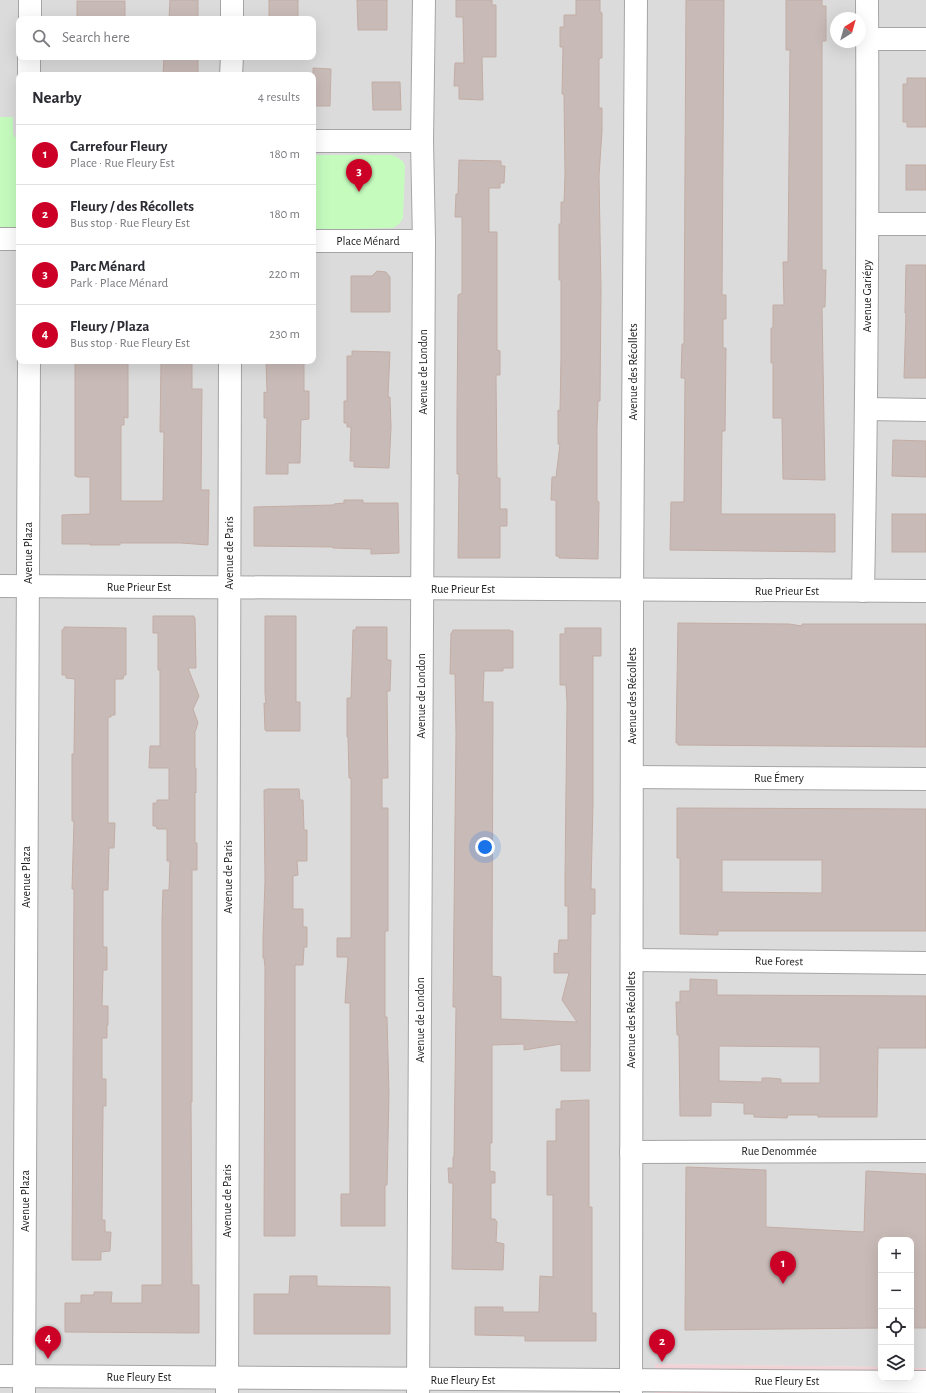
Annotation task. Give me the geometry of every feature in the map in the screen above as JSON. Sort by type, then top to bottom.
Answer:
[{"type":"street","points":[[30,0],[30,16]]},
{"type":"street","points":[[232,0],[232,16]]},
{"type":"street","name":"Avenue de London","points":[[418,1386],[424,241],[422,141],[424,0]]},
{"type":"street","name":"Avenue des Récollets","points":[[631,1386],[632,590],[636,0]]},
{"type":"street","name":"Avenue Gariépy","points":[[863,591],[867,409],[867,0]]},
{"type":"street","points":[[868,39],[926,39]]},
{"type":"street","points":[[29,60],[29,72]]},
{"type":"street","points":[[232,60],[232,72]]},
{"type":"street","points":[[316,141],[422,141]]},
{"type":"street","points":[[868,224],[926,224]]},
{"type":"street","points":[[0,239],[16,239]]},
{"type":"street","name":"Place Ménard","points":[[316,241],[424,241]]},
{"type":"street","name":"Avenue Plaza","points":[[24,1385],[29,364]]},
{"type":"street","name":"Avenue de Paris","points":[[227,1385],[230,364]]},
{"type":"street","points":[[867,409],[926,410]]},
{"type":"street","name":"Rue Prieur Est","points":[[0,586],[926,591]]},
{"type":"street","name":"Rue Émery","points":[[632,778],[926,779]]},
{"type":"street","name":"Rue Forest","points":[[632,960],[926,963]]},
{"type":"street","name":"Rue Denommée","points":[[631,1152],[926,1151]]},
{"type":"street","name":"Rue Fleury Est","points":[[0,1376],[24,1385],[631,1386],[926,1382]]},
{"type":"shaded area","points":[[0,0],[926,0],[926,1368],[914,1368],[914,1237],[878,1237],[878,1367],[655,1364],[655,1393],[0,1393]]},
{"type":"shaded area","points":[[655,1364],[878,1367],[878,1381],[914,1381],[914,1368],[926,1368],[926,1393],[655,1393]]},
{"type":"green space","points":[[0,117],[13,117],[13,134],[16,138],[16,230],[0,230]]},
{"type":"green space","points":[[316,155],[391,155],[401,160],[405,166],[403,218],[399,224],[393,228],[316,230]]},
{"type":"building","points":[[170,0],[198,0],[198,16],[169,16]]},
{"type":"building","points":[[269,0],[298,0],[298,16],[269,16]]},
{"type":"building","points":[[357,0],[387,0],[387,30],[358,30]]},
{"type":"building","points":[[456,0],[492,0],[492,5],[496,5],[496,57],[482,57],[483,100],[459,99],[459,86],[454,86],[455,63],[464,63],[463,17],[456,17]]},
{"type":"building","points":[[576,0],[600,0],[600,12],[602,13],[602,58],[599,60],[599,108],[602,108],[602,131],[599,176],[601,291],[600,401],[598,401],[597,428],[597,501],[599,502],[598,559],[559,558],[559,556],[556,556],[556,500],[551,500],[552,477],[556,477],[560,444],[558,444],[561,356],[559,224],[561,224],[561,202],[564,202],[565,175],[564,94],[562,94],[563,47],[560,47],[560,27],[564,27],[564,15],[576,15]]},
{"type":"building","points":[[686,0],[724,0],[722,295],[726,295],[726,319],[723,319],[723,348],[726,348],[725,431],[722,431],[721,514],[835,514],[835,552],[670,550],[671,502],[684,502],[685,378],[681,378],[682,344],[684,344]]},
{"type":"building","points":[[786,0],[822,0],[822,6],[826,6],[826,41],[822,41],[822,270],[826,270],[825,307],[822,307],[825,480],[783,479],[782,418],[773,418],[773,363],[771,363],[771,328],[773,328],[773,305],[784,305],[783,262],[788,262],[790,50],[786,50]]},
{"type":"building","points":[[77,1],[125,1],[125,16],[77,16]]},
{"type":"building","points":[[164,60],[198,60],[198,72],[163,72]]},
{"type":"building","points":[[313,68],[331,69],[330,106],[316,106],[316,72],[313,72]]},
{"type":"building","points":[[907,78],[926,78],[926,127],[907,127],[907,122],[903,122],[903,84],[907,84]]},
{"type":"building","points":[[372,82],[400,82],[401,110],[373,110]]},
{"type":"building","points":[[459,160],[501,161],[501,166],[505,166],[504,183],[500,183],[500,188],[489,188],[489,232],[497,232],[497,350],[500,351],[500,375],[496,375],[497,478],[500,478],[500,509],[507,509],[507,526],[500,526],[500,558],[458,558],[458,295],[462,293],[462,217],[455,217],[456,194],[458,194]]},
{"type":"building","points":[[906,165],[926,165],[926,190],[906,190]]},
{"type":"building","points":[[906,265],[926,265],[926,378],[904,378]]},
{"type":"building","points":[[377,271],[386,272],[390,277],[390,312],[351,312],[351,276],[372,276]]},
{"type":"building","points":[[352,351],[390,352],[388,397],[390,397],[391,427],[389,468],[354,467],[354,461],[350,461],[351,427],[347,427],[347,423],[344,423],[344,401],[347,401],[347,356],[352,356]]},
{"type":"building","points":[[75,364],[128,364],[128,418],[124,417],[124,425],[121,425],[121,501],[163,501],[164,432],[160,432],[161,364],[192,364],[192,389],[202,389],[201,490],[209,490],[208,545],[181,543],[120,543],[120,545],[62,544],[62,515],[90,514],[90,477],[75,476]]},
{"type":"building","points":[[266,364],[304,364],[304,391],[309,391],[309,419],[301,420],[300,463],[288,463],[288,474],[266,474],[267,418],[264,418],[264,392],[267,393]]},
{"type":"building","points":[[893,440],[926,441],[926,477],[892,476]]},
{"type":"building","points":[[344,500],[363,500],[363,503],[398,503],[399,553],[371,554],[371,549],[333,547],[254,546],[254,507],[334,505],[344,503]]},
{"type":"building","points":[[892,514],[926,514],[926,552],[892,552]]},
{"type":"building","points":[[153,616],[194,616],[195,618],[196,668],[188,668],[199,696],[193,709],[198,723],[195,732],[195,843],[197,843],[197,870],[192,870],[191,1102],[192,1285],[199,1285],[199,1333],[65,1332],[65,1303],[81,1303],[81,1295],[94,1295],[94,1292],[112,1292],[111,1303],[142,1303],[142,1285],[162,1285],[162,919],[163,890],[169,890],[170,861],[167,861],[167,829],[157,829],[156,826],[153,826],[153,803],[157,803],[157,800],[169,800],[169,768],[149,768],[150,746],[160,746],[160,670],[158,670],[158,633],[153,633]]},
{"type":"building","points":[[265,616],[296,616],[296,702],[300,702],[300,731],[265,730]]},
{"type":"building","points":[[678,623],[789,624],[802,626],[802,624],[926,624],[926,747],[678,745],[678,743],[676,743]]},
{"type":"building","points":[[64,627],[126,628],[126,675],[124,675],[123,679],[115,679],[115,715],[108,717],[108,823],[115,823],[114,848],[109,848],[108,890],[103,890],[103,947],[107,947],[107,970],[103,970],[102,1006],[108,1006],[108,1025],[107,1038],[102,1038],[102,1079],[106,1079],[106,1106],[103,1106],[102,1220],[105,1220],[105,1232],[111,1232],[110,1251],[101,1252],[101,1260],[72,1260],[74,889],[72,889],[74,821],[72,821],[72,754],[74,754],[75,679],[66,678],[66,675],[62,675],[62,630]]},
{"type":"building","points":[[356,627],[387,627],[387,660],[391,660],[390,691],[387,691],[388,778],[382,778],[382,808],[388,808],[388,931],[385,931],[385,1017],[387,1017],[389,1094],[387,1185],[385,1185],[385,1226],[341,1226],[341,1194],[350,1194],[350,1003],[345,1003],[348,957],[337,957],[337,938],[351,938],[351,778],[349,778],[347,698],[351,698],[353,630],[356,630]]},
{"type":"building","points":[[565,628],[601,628],[601,656],[593,656],[593,802],[591,889],[595,889],[595,914],[591,914],[590,1071],[561,1071],[561,1044],[524,1050],[524,1044],[492,1045],[492,1143],[490,1143],[490,1171],[495,1172],[495,1183],[491,1183],[491,1219],[495,1219],[497,1222],[496,1242],[504,1244],[503,1270],[452,1269],[453,1183],[449,1183],[448,1168],[453,1168],[454,1157],[456,1007],[453,1007],[456,734],[455,674],[450,674],[451,633],[453,630],[513,631],[513,668],[503,668],[503,671],[484,671],[483,702],[493,702],[492,976],[501,977],[501,1019],[577,1022],[562,1000],[569,973],[554,973],[554,953],[558,954],[559,940],[568,940],[568,906],[565,906],[567,703],[566,685],[560,685],[560,634],[565,634]]},
{"type":"building","points":[[299,789],[300,800],[303,800],[304,830],[307,830],[307,861],[297,861],[298,875],[293,876],[293,909],[303,909],[303,927],[307,927],[307,947],[304,947],[303,965],[295,965],[295,1236],[264,1236],[264,790]]},
{"type":"building","points":[[677,808],[926,809],[926,931],[718,931],[718,935],[680,934],[680,858],[677,858]],"holes":[[[722,860],[822,860],[822,893],[722,892]]]},
{"type":"building","points":[[690,979],[717,980],[717,995],[926,996],[926,1048],[878,1048],[877,1117],[818,1117],[818,1115],[788,1115],[787,1118],[754,1117],[754,1114],[744,1114],[744,1103],[711,1102],[711,1116],[680,1116],[679,1035],[677,1035],[676,1002],[680,1002],[680,991],[690,991]],"holes":[[[719,1046],[820,1047],[820,1083],[781,1083],[781,1079],[771,1078],[762,1078],[762,1082],[719,1081]]]},
{"type":"building","points":[[589,1100],[589,1207],[592,1207],[592,1313],[596,1313],[596,1341],[525,1341],[525,1336],[475,1335],[475,1307],[503,1307],[503,1312],[539,1312],[540,1276],[553,1277],[553,1195],[547,1195],[547,1141],[556,1141],[556,1109],[561,1109],[561,1101]]},
{"type":"building","points":[[686,1167],[766,1170],[766,1227],[864,1232],[866,1171],[926,1174],[926,1328],[914,1328],[914,1237],[878,1237],[878,1328],[685,1330]]},
{"type":"building","points":[[290,1276],[317,1276],[317,1286],[390,1287],[390,1334],[254,1334],[254,1294],[289,1294]]},
{"type":"place","name":"Parc Ménard","points":[[359,192]]},
{"type":"place","name":"Carrefour Fleury","points":[[783,1284]]},
{"type":"place","name":"Fleury / Plaza","points":[[48,1359]]},
{"type":"place","name":"Fleury / des Récollets","points":[[662,1362]]}]
